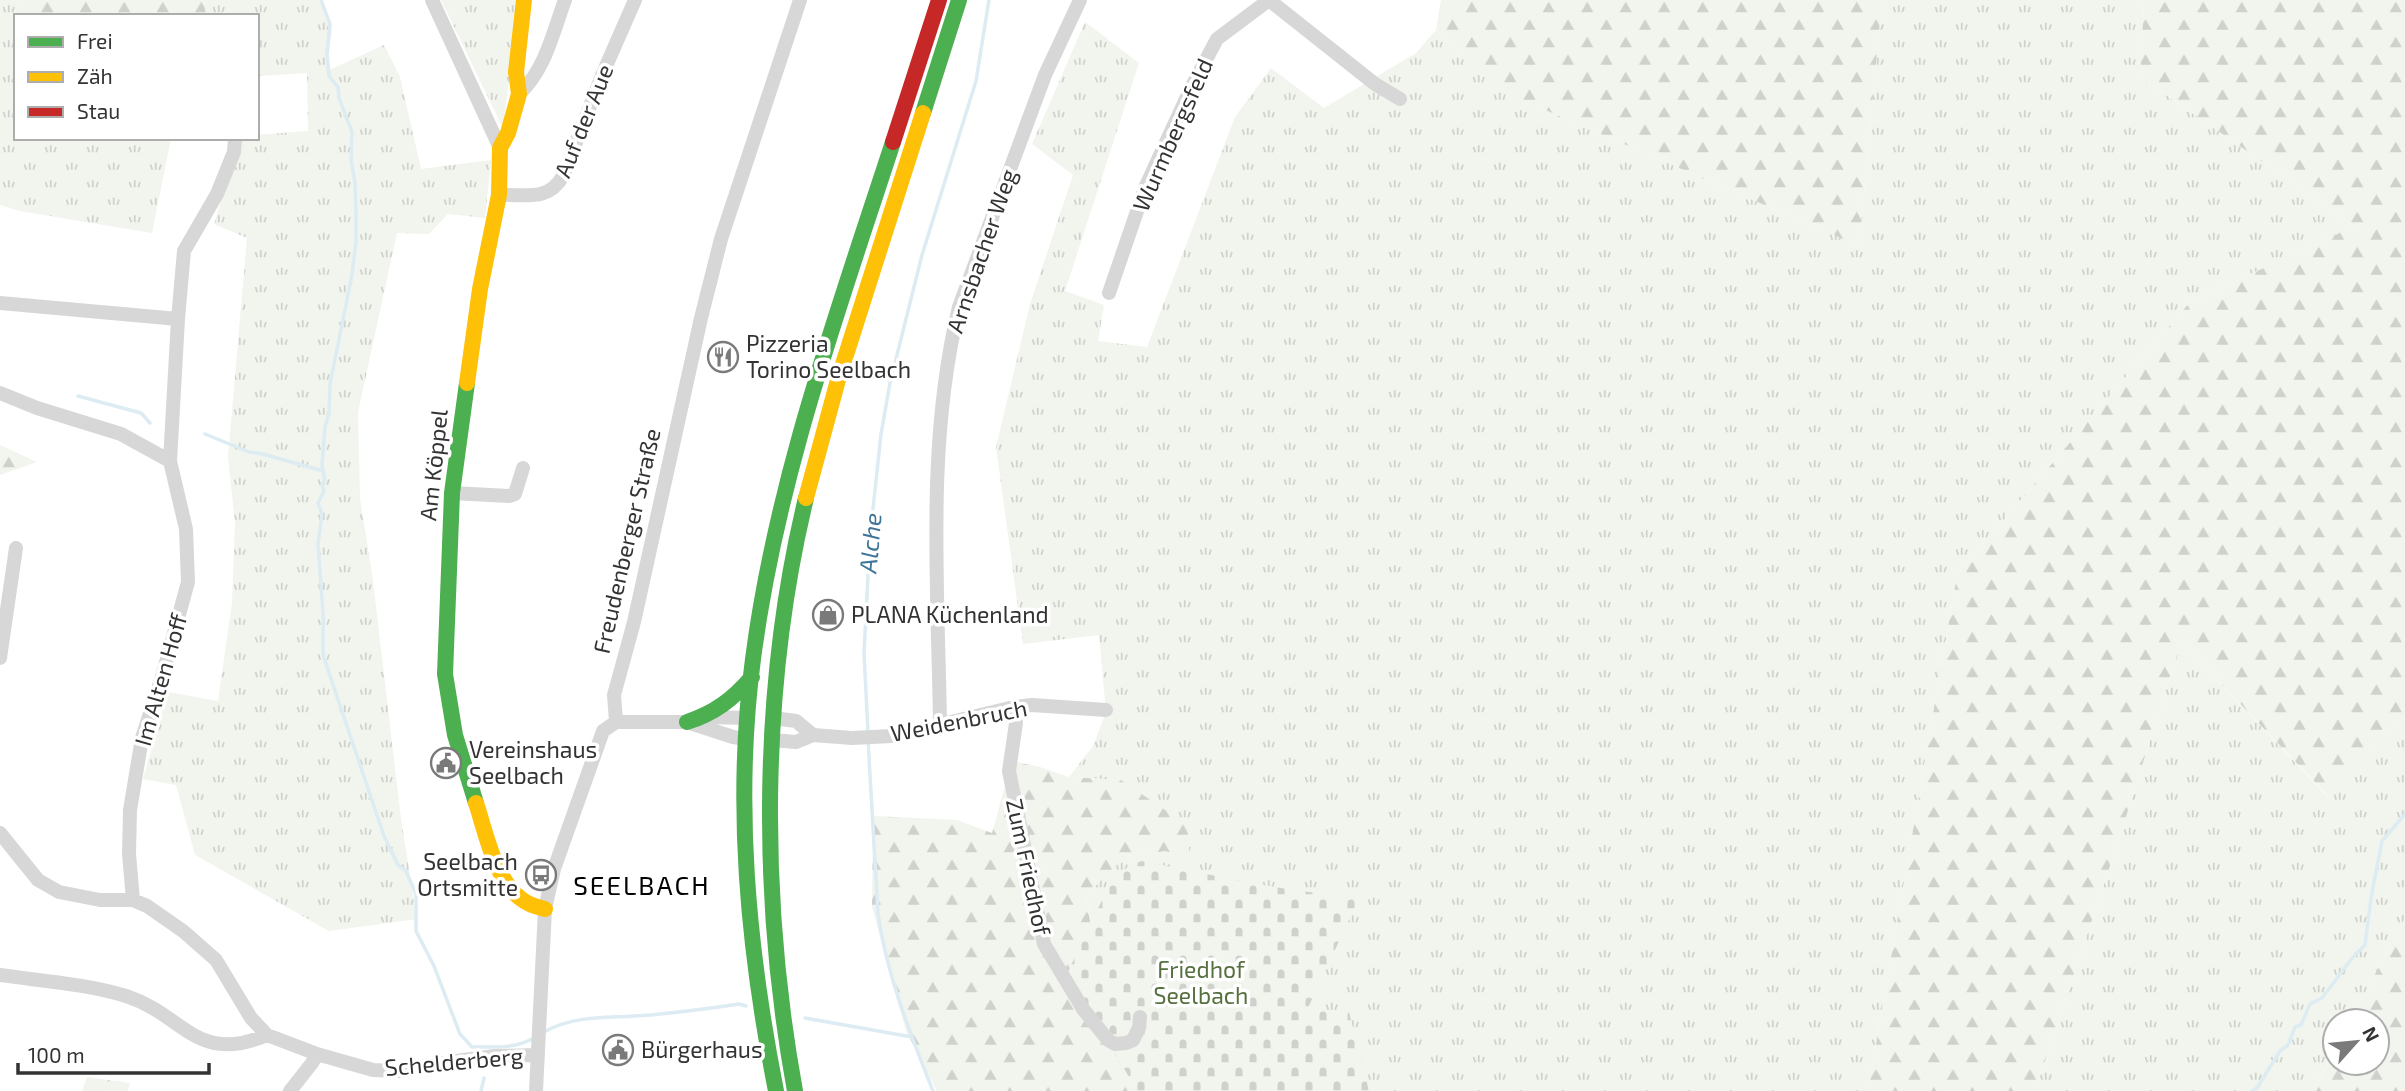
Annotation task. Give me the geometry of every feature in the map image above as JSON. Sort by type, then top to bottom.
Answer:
[{"type":"main road","name":"Am Köppel","points":[[524,0],[516,72],[519,94],[508,133],[500,148],[499,195],[480,289],[452,493],[445,674],[452,725],[476,803],[506,881],[515,895],[527,904],[545,909]]},
{"type":"main road","points":[[776,1091],[751,950],[746,739],[752,677],[770,558],[804,427],[826,349],[939,0]]},
{"type":"main road","points":[[795,1091],[775,947],[771,818],[773,718],[785,600],[800,524],[844,355],[959,0]]},
{"type":"main road","points":[[687,722],[715,712],[733,699],[752,677]]},
{"type":"main road","points":[[748,718],[773,718]]},
{"type":"main road","points":[[746,739],[772,740]]},
{"type":"street","points":[[432,0],[500,148]]},
{"type":"street","points":[[519,94],[531,83],[542,62],[565,0]]},
{"type":"street","name":"Auf der Aue","points":[[499,195],[547,193],[557,187],[635,0]]},
{"type":"street","name":"Freudenberger Straße","points":[[616,722],[614,695],[634,622],[707,292],[721,239],[800,0]]},
{"type":"street","name":"Arnsbacher Weg","points":[[940,724],[936,488],[939,431],[952,336],[959,307],[1045,75],[1080,0]]},
{"type":"street","points":[[1269,0],[1376,84],[1400,99]]},
{"type":"street","name":"Wurmbergsfeld","points":[[1109,293],[1145,188],[1217,38],[1269,0]]},
{"type":"street","name":"Im Alten Hoff","points":[[132,900],[130,810],[140,750],[188,582],[186,528],[170,461],[184,251],[216,194],[234,152],[235,140]]},
{"type":"street","points":[[0,303],[178,319]]},
{"type":"street","points":[[0,393],[37,408],[121,433],[170,461]]},
{"type":"street","points":[[452,493],[515,494],[523,468]]},
{"type":"street","points":[[0,658],[16,548]]},
{"type":"street","name":"Weidenbruch","points":[[772,740],[796,742],[813,735],[868,737],[907,734],[940,724],[1032,705],[1105,710]]},
{"type":"street","name":"Zum Friedhof","points":[[1014,707],[1016,723],[1009,771],[1044,944],[1083,1009],[1108,1040],[1115,1044],[1133,1040],[1137,1035],[1140,1017]]},
{"type":"street","points":[[704,717],[748,718]]},
{"type":"street","name":"Weidenbruch","points":[[773,718],[796,720],[813,735]]},
{"type":"street","points":[[536,1091],[545,909],[554,869],[603,731],[616,722],[687,722],[746,739]]},
{"type":"street","name":"Schelderberg","points":[[0,833],[26,869],[38,880],[59,892],[100,900],[132,900],[147,906],[183,931],[216,960],[251,1018],[267,1035],[317,1054],[373,1070],[399,1072],[495,1056],[538,1055]]},
{"type":"street","points":[[0,975],[111,992],[130,998],[149,1006],[202,1041],[231,1044],[256,1040],[267,1035]]},
{"type":"street","points":[[290,1091],[317,1054]]},
{"type":"green space","points":[[0,0],[17,0],[29,14],[14,14],[14,140],[171,140],[152,233],[20,211],[0,205]]},
{"type":"green space","points":[[17,0],[204,0],[206,14],[29,14]]},
{"type":"green space","points":[[204,0],[321,0],[332,26],[327,71],[384,45],[400,77],[421,169],[491,160],[485,218],[448,214],[429,234],[397,233],[358,412],[360,499],[372,573],[401,819],[417,919],[329,931],[195,855],[176,785],[143,779],[168,692],[218,701],[232,603],[235,523],[228,457],[247,238],[214,224],[239,140],[259,140],[259,135],[308,131],[307,73],[259,76],[259,14],[206,14]]},
{"type":"green space","points":[[441,0],[519,0],[503,128]]},
{"type":"green space","points":[[1441,0],[1882,0],[1859,246],[1506,93],[1436,30]]},
{"type":"green space","points":[[1882,0],[2144,0],[2140,77],[2355,226],[2190,302],[1957,575],[1868,1091],[1134,1091],[1116,1043],[1103,994],[1087,894],[1123,858],[1165,851],[1121,780],[1069,777],[1093,746],[1106,712],[1099,635],[1023,644],[996,447],[1030,304],[1073,175],[1032,144],[1085,22],[1139,63],[1065,291],[1104,305],[1098,341],[1147,347],[1235,117],[1271,68],[1324,108],[1416,53],[1436,30],[1507,93],[1859,246]]},
{"type":"green space","points":[[2144,0],[2405,0],[2405,717],[2328,796],[2181,642],[2035,1091],[1868,1091],[1957,575],[2190,302],[2355,226],[2140,77]]},
{"type":"green space","points":[[0,445],[37,462],[0,475]]},
{"type":"green space","points":[[2181,642],[2327,796],[2405,717],[2405,918],[2357,1007],[2321,1007],[2321,1076],[2313,1091],[2035,1091]]},
{"type":"green space","points":[[1012,761],[1069,777],[1121,780],[1187,825],[1190,859],[1165,851],[1124,858],[1087,894],[1103,994],[1116,1043],[1134,1091],[937,1091],[906,1031],[872,907],[873,816],[957,820],[992,833]]},
{"type":"green space","name":"Friedhof Seelbach","points":[[1141,861],[1305,892],[1360,896],[1307,1010],[1349,1012],[1369,1091],[1138,1091],[1066,976],[1114,875]]},
{"type":"green space","points":[[2405,918],[2405,1091],[2313,1091],[2321,1076],[2391,1077],[2391,1007],[2357,1007]]},
{"type":"green space","points":[[87,1077],[130,1083],[128,1091],[82,1091]]},
{"type":"waterway","points":[[321,0],[330,24],[327,54],[329,76],[338,87],[339,98],[352,132],[351,159],[356,213],[352,275],[330,384],[329,413],[325,427],[322,465],[324,491],[318,503],[322,514],[318,544],[323,655],[384,836],[398,865],[406,871],[416,894],[416,931],[434,966],[460,1034],[472,1047],[512,1046],[534,1038]]},
{"type":"waterway","name":"Alche","points":[[868,732],[864,653],[870,537],[881,434],[890,383],[922,255],[976,81],[989,0]]},
{"type":"waterway","points":[[78,396],[141,413],[150,423]]},
{"type":"waterway","points":[[205,434],[249,452],[323,471]]},
{"type":"waterway","name":"Alche","points":[[868,740],[878,914],[882,937],[900,1004],[933,1091]]},
{"type":"waterway","points":[[2252,1091],[2257,1088],[2280,1051],[2288,1045],[2295,1027],[2301,1025],[2310,1004],[2322,998],[2365,945],[2382,841],[2405,814]]},
{"type":"waterway","points":[[544,1032],[566,1023],[588,1019],[661,1014],[739,1004],[746,1006]]},
{"type":"waterway","points":[[805,1018],[912,1037]]},
{"type":"waterway","points":[[481,1091],[484,1078]]},
{"type":"traffic: fast","points":[[923,113],[959,0]]},
{"type":"traffic: fast","points":[[776,1091],[758,984],[747,876],[745,767],[753,659],[763,593],[793,462],[811,397],[893,142]]},
{"type":"traffic: fast","points":[[467,383],[452,493],[445,674],[455,735],[476,803]]},
{"type":"traffic: fast","points":[[795,1091],[775,944],[770,794],[780,644],[791,570],[806,498]]},
{"type":"traffic: fast","points":[[687,722],[723,704],[752,677]]},
{"type":"traffic: slow","points":[[467,383],[480,289],[499,195],[500,148],[508,133],[519,94],[516,72],[524,0]]},
{"type":"traffic: slow","points":[[806,498],[838,380],[923,113]]},
{"type":"traffic: slow","points":[[476,803],[492,854],[504,879],[523,900],[545,909]]},
{"type":"traffic: jam","points":[[893,142],[939,0]]},
{"type":"place","name":"Pizzeria Torino Seelbach","points":[[723,357]]},
{"type":"place","name":"PLANA Küchenland","points":[[828,615]]},
{"type":"place","name":"Vereinshaus Seelbach","points":[[446,763]]},
{"type":"place","name":"Seelbach Ortsmitte","points":[[541,875]]},
{"type":"place","name":"Bürgerhaus","points":[[618,1050]]},
{"type":"district","name":"SEELBACH","points":[[642,886]]}]
